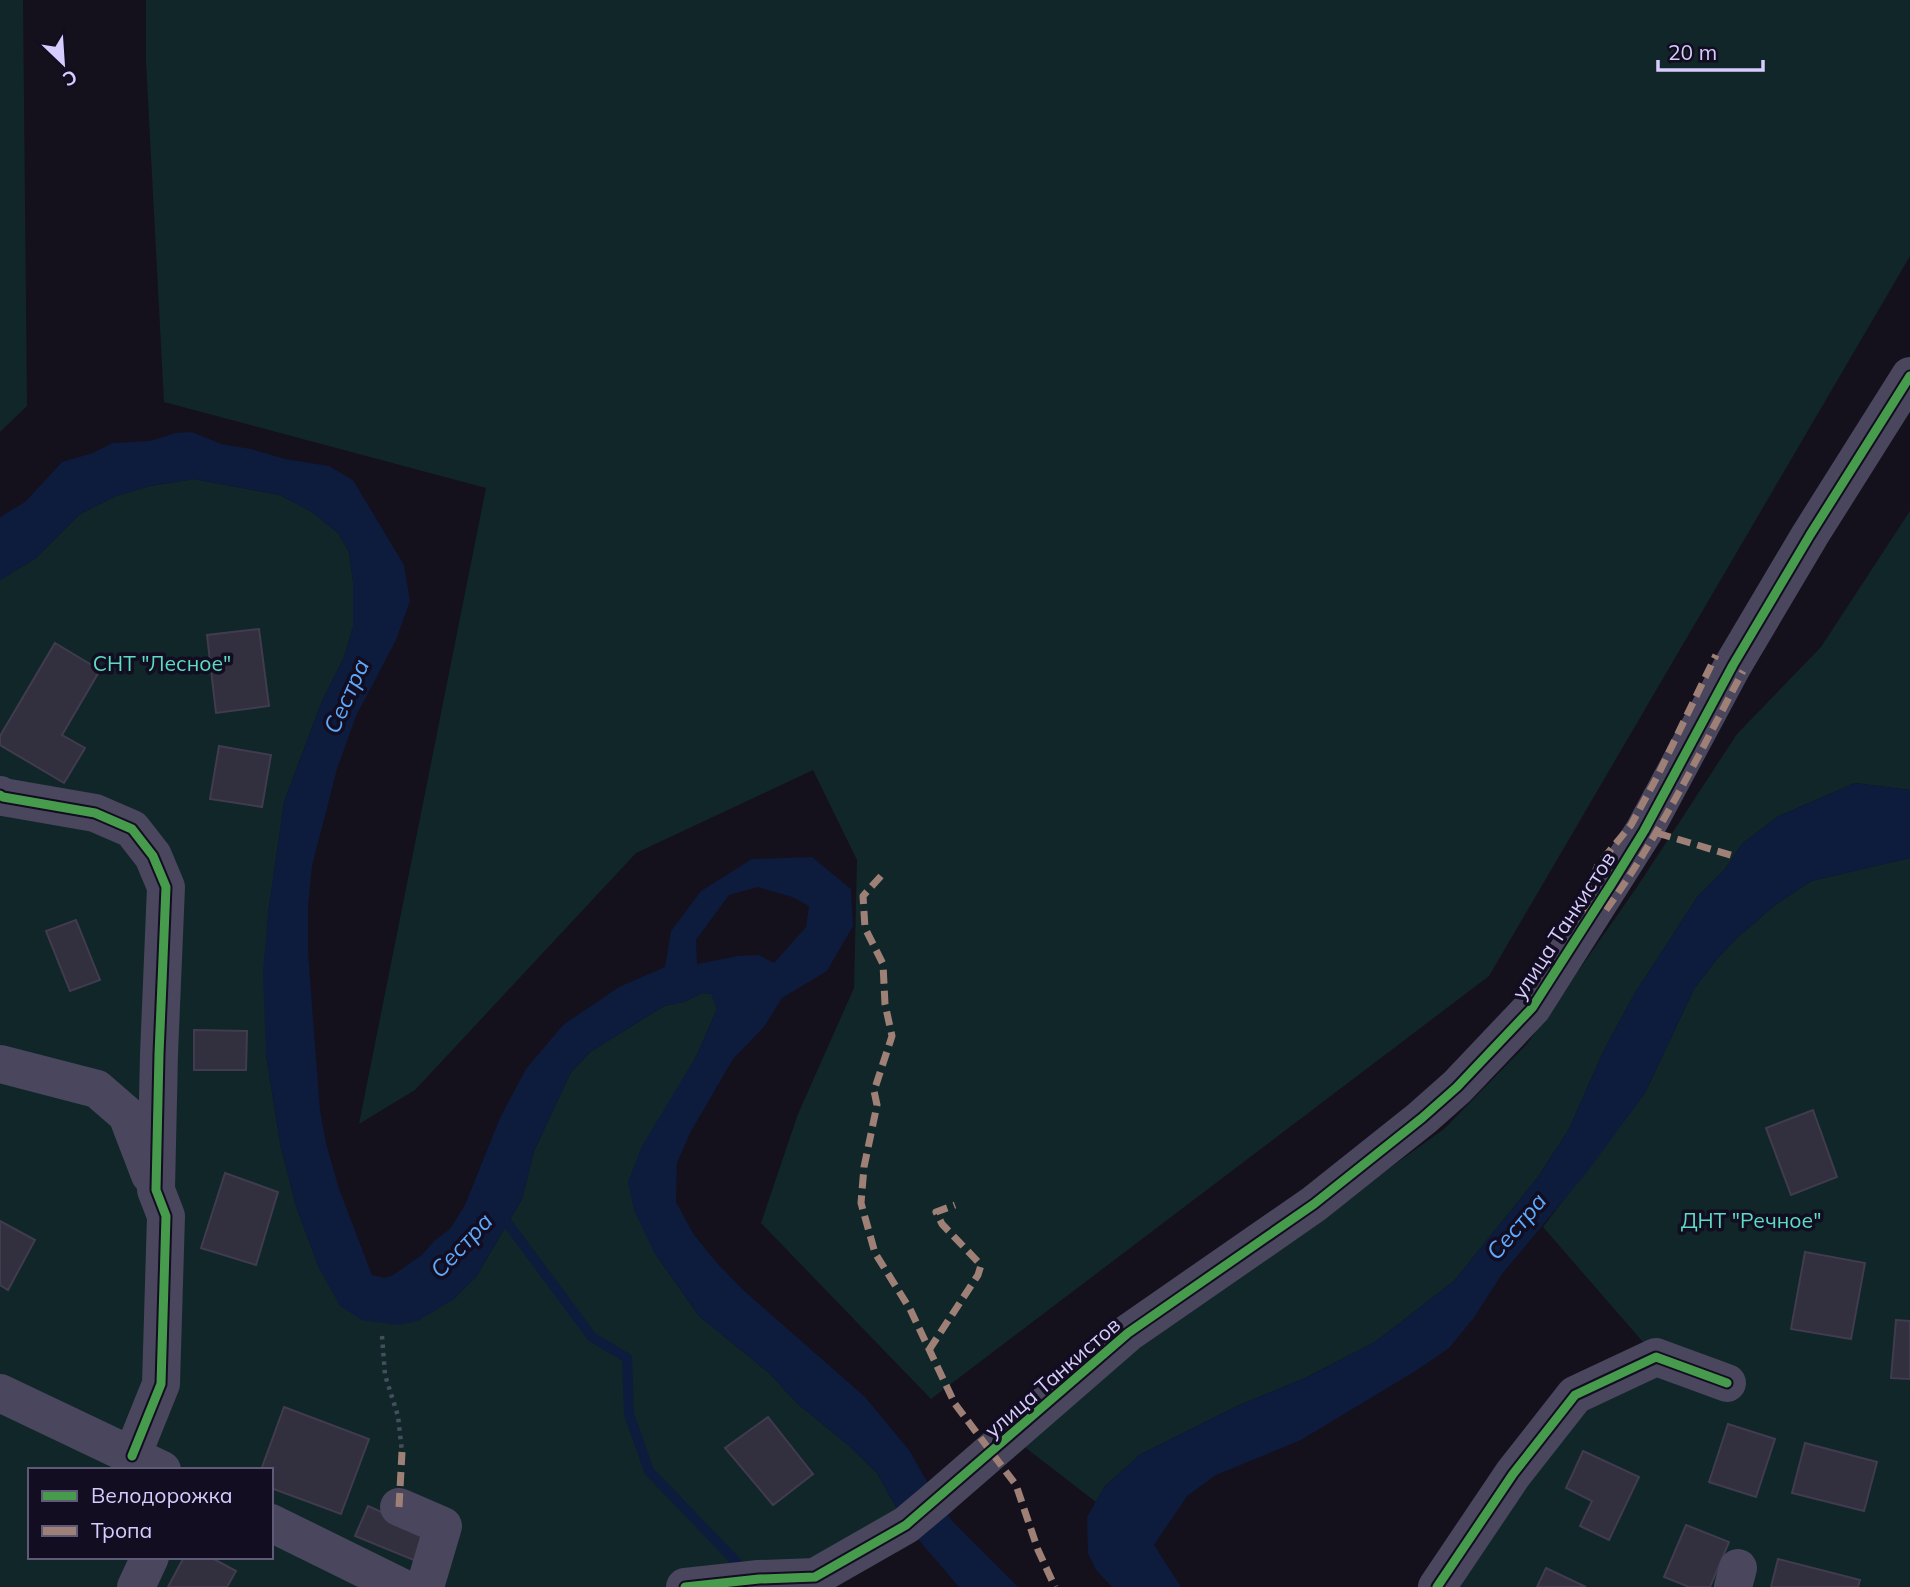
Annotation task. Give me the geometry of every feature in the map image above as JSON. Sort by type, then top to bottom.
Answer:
[{"type":"street","name":"улица Танкистов","points":[[826,1582],[906,1525],[1128,1334],[1314,1205],[1422,1118],[1457,1087],[1532,1008],[1644,831],[1733,665],[1810,535],[1910,376]]},
{"type":"street","points":[[0,795],[95,813],[132,829],[153,856],[166,887],[156,1190]]},
{"type":"street","points":[[0,1064],[97,1089],[127,1115],[166,1216],[161,1384],[147,1463],[0,1393]]},
{"type":"street","points":[[1437,1587],[1513,1474],[1575,1395],[1656,1357],[1727,1383]]},
{"type":"street","points":[[399,1507],[443,1526],[425,1587]]},
{"type":"street","points":[[273,1524],[401,1587]]},
{"type":"street","points":[[136,1587],[149,1559]]},
{"type":"street","points":[[685,1587],[742,1580],[826,1582]]},
{"type":"path","points":[[382,1336],[385,1375],[398,1416],[402,1452]]},
{"type":"green space","points":[[0,0],[23,0],[27,406],[0,432]]},
{"type":"green space","points":[[146,0],[1910,0],[1910,256],[1489,976],[931,1399],[761,1223],[798,1114],[854,988],[857,860],[813,770],[636,853],[415,1090],[359,1124],[486,488],[164,402],[146,62]]},
{"type":"green space","name":"СНТ \"Лесное\"","points":[[194,479],[280,495],[312,512],[338,533],[349,552],[353,581],[353,627],[344,657],[322,701],[284,802],[268,914],[266,1054],[280,1143],[296,1206],[319,1268],[454,1299],[476,1277],[522,1199],[534,1151],[571,1072],[590,1052],[664,1006],[684,1002],[702,993],[712,994],[717,1009],[697,1055],[667,1108],[654,1252],[699,1316],[768,1372],[798,1404],[877,1473],[900,1514],[831,1587],[0,1587],[0,580],[36,558],[80,514],[116,496],[150,486]]},
{"type":"green space","points":[[1910,511],[1910,790],[1855,783],[1777,817],[1742,844],[1725,869],[1698,896],[1635,993],[1604,1050],[1569,1129],[1538,1177],[1454,1281],[1375,1342],[1305,1378],[1237,1406],[1141,1454],[1105,1486],[1096,1502],[1022,1445],[1137,1350],[1444,1129],[1527,1044],[1637,887],[1737,734],[1821,647]]},
{"type":"green space","name":"ДНТ \"Речное\"","points":[[1910,858],[1910,1587],[1437,1587],[1575,1395],[1656,1357],[1543,1227],[1645,1093],[1694,989],[1737,938],[1775,905],[1811,881]]},
{"type":"water","name":"Сестра","points":[[192,432],[221,444],[329,466],[353,480],[404,565],[410,601],[396,640],[356,716],[337,769],[312,866],[308,907],[308,952],[320,1111],[339,1189],[372,1275],[385,1278],[393,1275],[422,1255],[450,1229],[465,1205],[500,1118],[526,1069],[563,1025],[619,987],[665,967],[671,931],[701,891],[752,859],[812,857],[851,889],[853,926],[827,971],[782,998],[764,1027],[733,1059],[690,1133],[677,1163],[676,1202],[694,1235],[741,1288],[865,1397],[909,1450],[953,1522],[1018,1587],[959,1587],[906,1525],[877,1473],[798,1404],[768,1372],[699,1316],[654,1252],[634,1210],[628,1182],[642,1146],[697,1055],[717,1009],[711,994],[702,993],[684,1002],[664,1006],[590,1052],[571,1072],[534,1151],[522,1199],[476,1277],[454,1299],[418,1321],[397,1325],[362,1320],[340,1306],[319,1268],[296,1206],[280,1143],[266,1054],[263,972],[268,914],[284,802],[322,701],[344,657],[353,627],[353,581],[349,552],[338,533],[312,512],[280,495],[194,479],[150,486],[116,496],[80,514],[36,558],[0,580],[0,517],[25,502],[62,462],[93,453],[113,443],[150,441],[176,433]],"holes":[[[758,887],[792,897],[809,906],[806,927],[774,963],[759,955],[697,964],[696,940],[729,895]]]},
{"type":"water","name":"Сестра","points":[[1855,783],[1910,790],[1910,858],[1811,881],[1775,905],[1737,938],[1694,989],[1645,1093],[1587,1172],[1502,1274],[1473,1319],[1449,1348],[1301,1440],[1216,1475],[1187,1496],[1154,1545],[1181,1587],[1112,1587],[1096,1570],[1088,1553],[1087,1517],[1105,1486],[1141,1454],[1237,1406],[1305,1378],[1375,1342],[1454,1281],[1538,1177],[1569,1129],[1604,1050],[1635,993],[1698,896],[1725,869],[1742,844],[1777,817]]},
{"type":"building","points":[[259,629],[269,706],[216,713],[207,635]]},
{"type":"building","points":[[55,643],[100,670],[62,735],[85,748],[64,783],[0,745],[0,736]]},
{"type":"building","points":[[219,746],[271,755],[262,807],[210,799]]},
{"type":"building","points":[[76,920],[100,980],[70,991],[46,931]]},
{"type":"building","points":[[194,1030],[247,1031],[246,1070],[194,1070]]},
{"type":"building","points":[[1813,1110],[1837,1177],[1791,1195],[1766,1128]]},
{"type":"building","points":[[225,1173],[278,1192],[256,1265],[201,1248]]},
{"type":"building","points":[[0,1221],[35,1240],[8,1290],[0,1285]]},
{"type":"building","points":[[1805,1252],[1865,1263],[1851,1339],[1791,1329]]},
{"type":"building","points":[[1896,1320],[1910,1321],[1910,1379],[1891,1378]]},
{"type":"building","points":[[284,1407],[369,1439],[341,1514],[273,1489],[273,1468],[262,1468]]},
{"type":"building","points":[[768,1417],[813,1474],[773,1505],[725,1448]]},
{"type":"building","points":[[1728,1424],[1775,1439],[1756,1497],[1709,1482]]},
{"type":"building","points":[[1805,1443],[1877,1462],[1864,1511],[1792,1493]]},
{"type":"building","points":[[1583,1451],[1639,1477],[1609,1540],[1580,1526],[1592,1501],[1566,1488]]},
{"type":"building","points":[[368,1506],[424,1531],[416,1561],[355,1536]]},
{"type":"building","points":[[1686,1525],[1729,1542],[1710,1587],[1689,1587],[1664,1577]]},
{"type":"building","points":[[183,1559],[214,1559],[236,1571],[227,1587],[168,1587]]},
{"type":"building","points":[[1778,1559],[1860,1580],[1858,1587],[1771,1587]]},
{"type":"building","points":[[1546,1568],[1586,1587],[1537,1587]]},
{"type":"waterway","name":"Сестра","points":[[500,1213],[592,1337],[627,1358],[629,1414],[649,1471],[744,1570]]},
{"type":"marked path","points":[[1589,918],[1585,895],[1598,865],[1631,825],[1716,655]]},
{"type":"marked path","points":[[1606,910],[1662,823],[1743,671]]},
{"type":"marked path","points":[[1657,833],[1734,856]]},
{"type":"marked path","points":[[881,876],[863,896],[865,928],[883,964],[885,1004],[892,1036],[874,1091],[877,1105],[864,1167],[861,1203],[875,1253],[910,1309],[955,1404],[1016,1485],[1038,1550],[1055,1587]]},
{"type":"marked path","points":[[929,1350],[978,1275],[981,1265],[942,1224],[936,1212],[955,1205]]},
{"type":"marked path","points":[[399,1507],[402,1452]]},
{"type":"cycle path","points":[[685,1587],[759,1579],[815,1577],[906,1525],[1128,1333],[1314,1204],[1457,1087],[1532,1008],[1612,883],[1644,831],[1733,665],[1810,535],[1910,376]]},
{"type":"cycle path","points":[[0,795],[95,813],[132,829],[153,856],[166,887],[156,1190],[166,1216],[161,1384],[132,1456]]},
{"type":"cycle path","points":[[1437,1587],[1513,1474],[1575,1395],[1656,1357],[1727,1383]]}]
